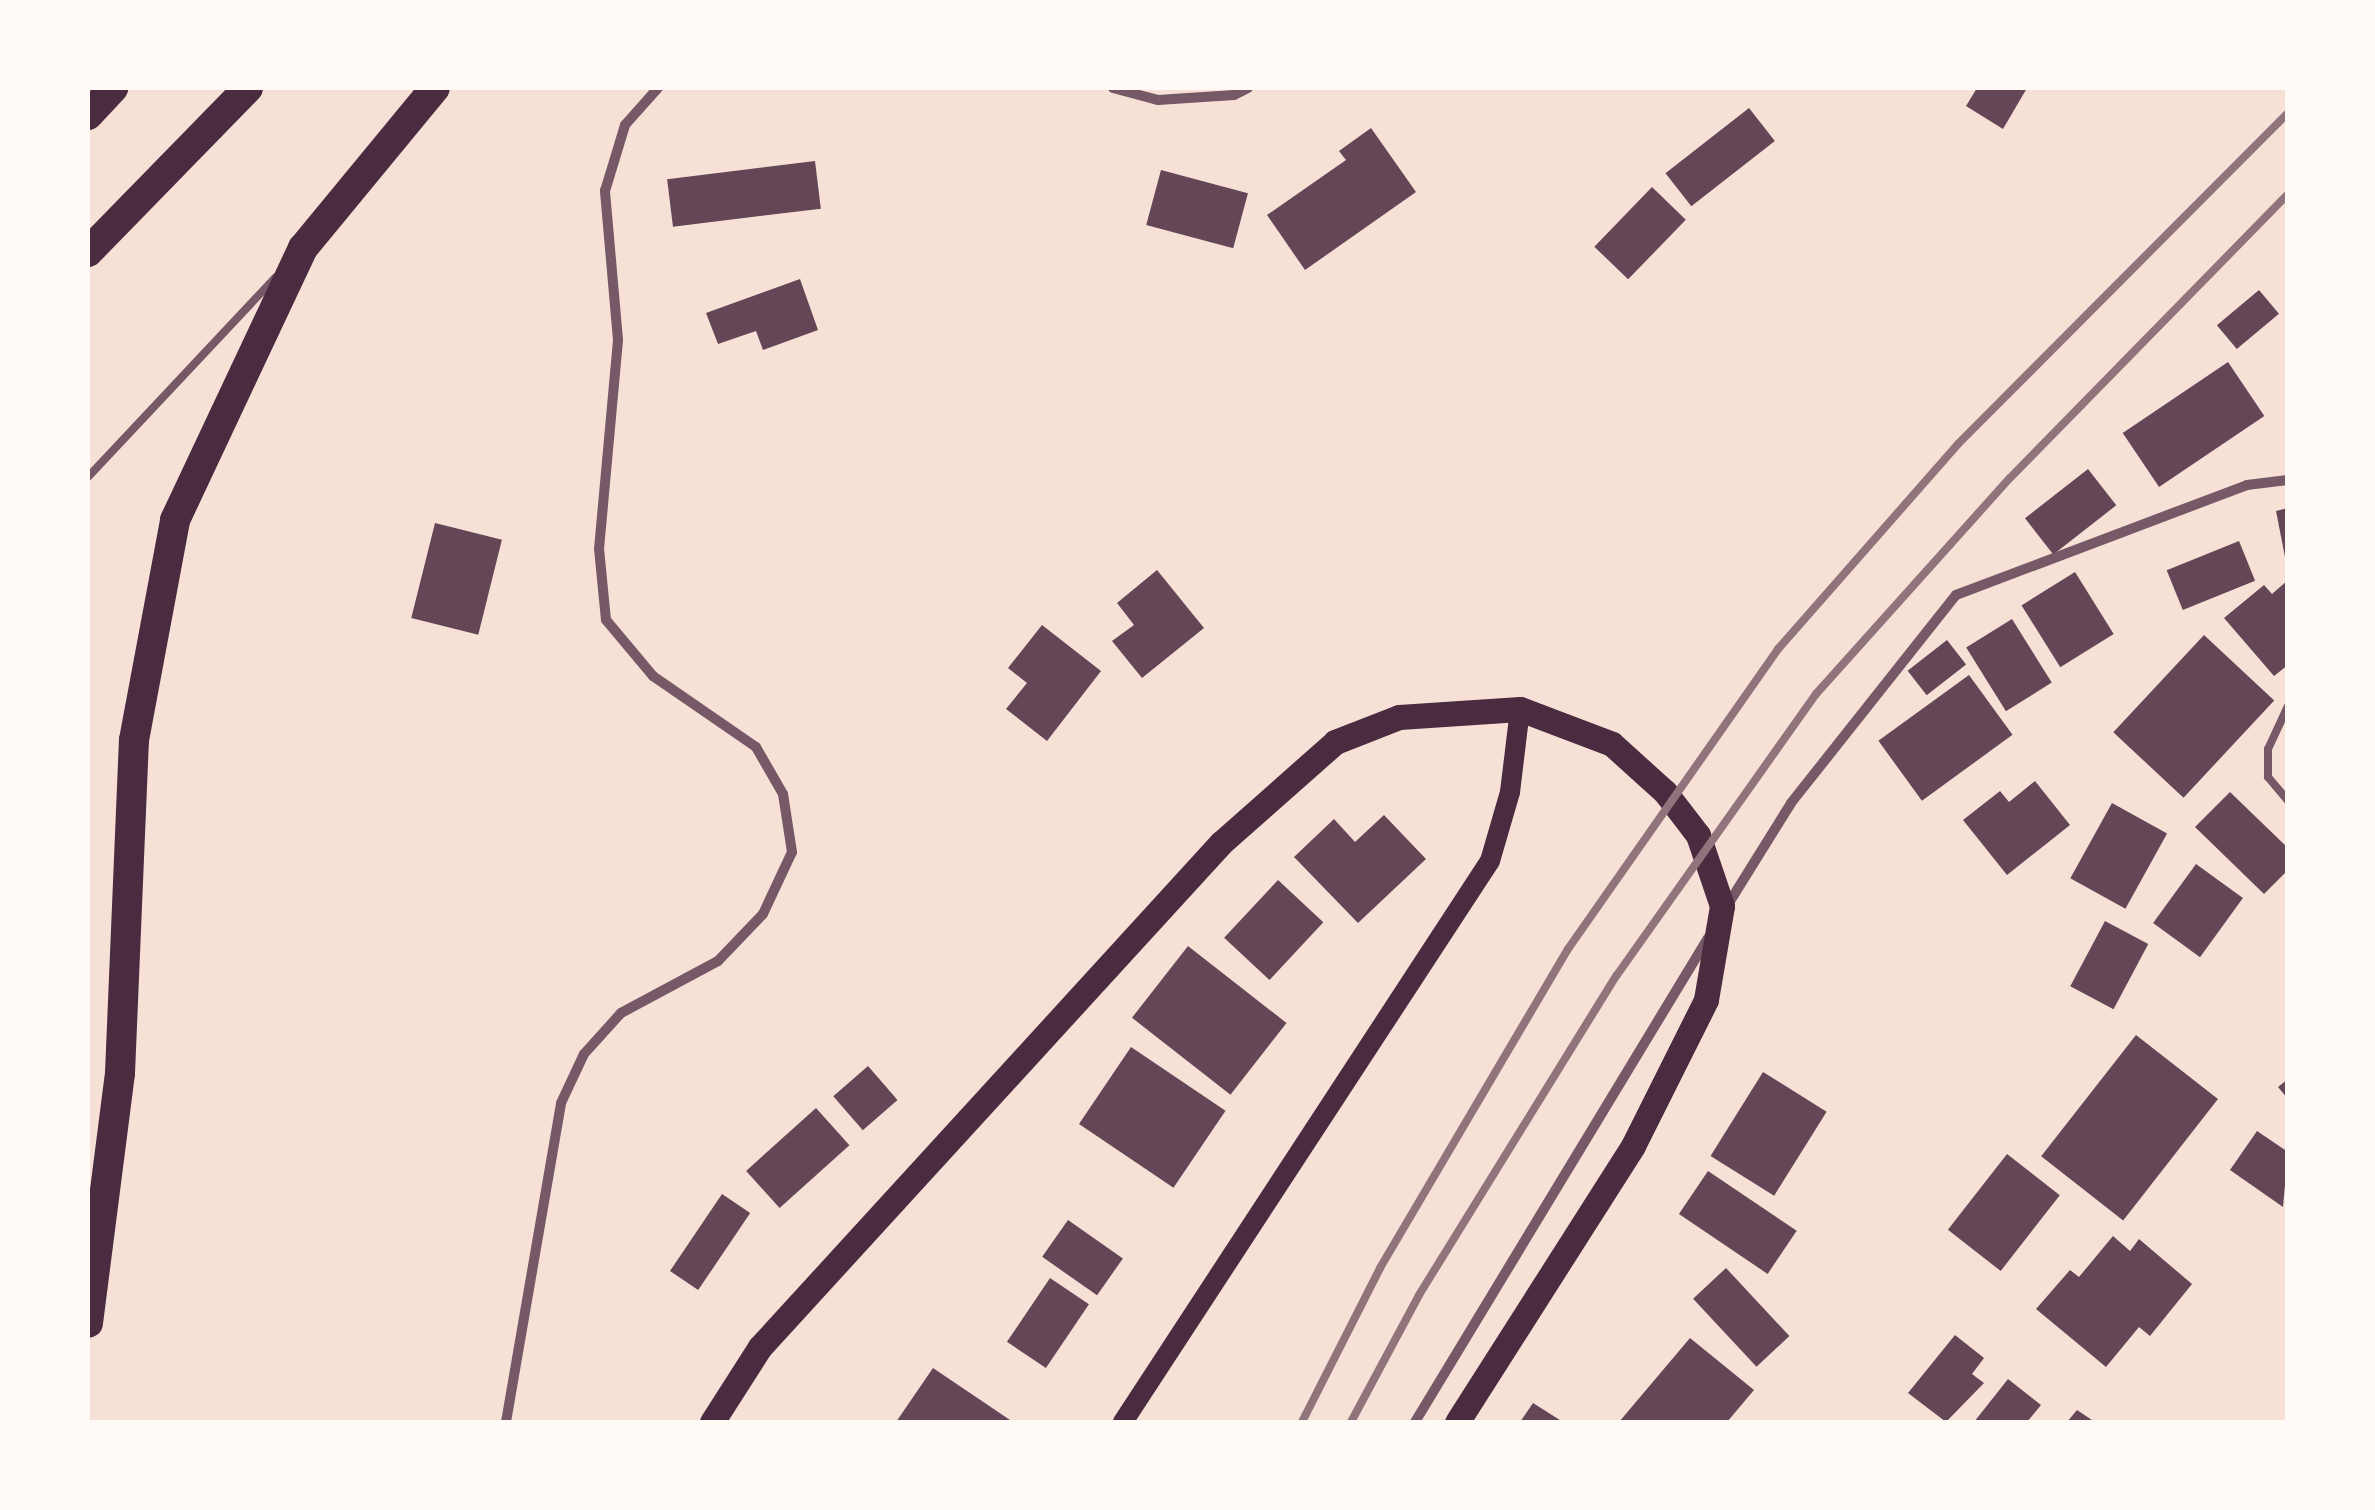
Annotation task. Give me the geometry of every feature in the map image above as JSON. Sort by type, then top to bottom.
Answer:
[{"type":"highway","points":[[88,115],[114,88]]},
{"type":"highway","points":[[88,252],[248,88]]},
{"type":"highway","points":[[88,1323],[120,1073],[134,740],[155,604],[175,520],[303,248],[434,88]]},
{"type":"main road","points":[[1123,1422],[1490,861],[1510,792],[1520,709]]},
{"type":"main road","points":[[712,1422],[760,1347],[1221,844],[1306,767],[1335,742],[1400,717],[1520,709],[1612,744],[1665,792],[1698,835],[1722,906],[1706,1000],[1633,1146],[1457,1422]]},
{"type":"street","points":[[506,1422],[561,1103],[584,1054],[621,1014],[718,961],[763,914],[792,852],[783,794],[756,748],[653,676],[606,620],[599,548],[618,340],[605,191],[624,125],[658,88]]},
{"type":"street","points":[[1113,88],[1158,100],[1234,95],[1248,88]]},
{"type":"street","points":[[1415,1422],[1524,1232],[1792,803],[1956,595],[2248,485],[2288,480]]},
{"type":"lane","points":[[88,477],[303,248]]},
{"type":"lane","points":[[2288,706],[2268,749],[2268,777],[2288,801]]},
{"type":"building","points":[[1977,88],[2027,88],[2003,129],[1966,106]]},
{"type":"building","points":[[1749,108],[1775,141],[1691,206],[1665,173]]},
{"type":"building","points":[[1371,128],[1416,192],[1305,270],[1267,215],[1346,160],[1339,151]]},
{"type":"building","points":[[815,161],[821,209],[673,227],[667,179]]},
{"type":"building","points":[[1161,170],[1248,193],[1233,248],[1146,225]]},
{"type":"building","points":[[1652,187],[1686,220],[1628,279],[1594,247]]},
{"type":"building","points":[[800,279],[818,330],[763,350],[756,331],[718,344],[706,313]]},
{"type":"building","points":[[2259,290],[2279,314],[2237,349],[2217,325]]},
{"type":"building","points":[[2228,362],[2264,416],[2159,487],[2123,433]]},
{"type":"building","points":[[2088,469],[2116,505],[2053,555],[2025,518]]},
{"type":"building","points":[[2288,508],[2288,562],[2286,562],[2276,511]]},
{"type":"building","points":[[435,523],[502,540],[478,635],[411,618]]},
{"type":"building","points":[[2239,541],[2255,581],[2183,610],[2167,570]]},
{"type":"building","points":[[1157,570],[1204,628],[1142,678],[1112,641],[1134,625],[1117,603]]},
{"type":"building","points":[[2075,572],[2114,634],[2060,667],[2022,605]]},
{"type":"building","points":[[2288,580],[2288,665],[2274,676],[2224,618],[2264,585],[2272,594]]},
{"type":"building","points":[[2012,619],[2052,683],[2006,711],[1966,648]]},
{"type":"building","points":[[1042,625],[1101,671],[1047,741],[1006,709],[1027,683],[1008,668]]},
{"type":"building","points":[[2204,635],[2274,700],[2184,798],[2113,732]]},
{"type":"building","points":[[1947,640],[1966,664],[1927,695],[1908,671]]},
{"type":"building","points":[[1969,675],[2012,735],[1922,801],[1878,741]]},
{"type":"building","points":[[2035,781],[2070,825],[2007,875],[1963,820],[2000,791],[2009,802]]},
{"type":"building","points":[[2230,792],[2288,848],[2288,870],[2264,894],[2195,827]]},
{"type":"building","points":[[2112,803],[2167,834],[2125,909],[2070,878]]},
{"type":"building","points":[[1384,815],[1426,859],[1358,923],[1294,857],[1334,819],[1355,842]]},
{"type":"building","points":[[2196,864],[2243,898],[2200,957],[2153,923]]},
{"type":"building","points":[[1278,880],[1323,922],[1269,980],[1224,938]]},
{"type":"building","points":[[2105,921],[2148,944],[2114,1009],[2070,986]]},
{"type":"building","points":[[1188,946],[1287,1023],[1230,1095],[1132,1018]]},
{"type":"building","points":[[2136,1035],[2218,1099],[2123,1220],[2041,1156]]},
{"type":"building","points":[[1131,1047],[1226,1111],[1174,1188],[1079,1124]]},
{"type":"building","points":[[868,1066],[898,1100],[863,1130],[833,1096]]},
{"type":"building","points":[[1763,1072],[1827,1112],[1774,1196],[1711,1156]]},
{"type":"building","points":[[2288,1079],[2288,1099],[2278,1087]]},
{"type":"building","points":[[816,1108],[849,1145],[780,1208],[746,1171]]},
{"type":"building","points":[[2257,1131],[2288,1152],[2283,1207],[2230,1170]]},
{"type":"building","points":[[2007,1154],[2060,1195],[2001,1271],[1948,1230]]},
{"type":"building","points":[[1708,1171],[1797,1231],[1768,1274],[1679,1214]]},
{"type":"building","points":[[722,1194],[750,1213],[698,1290],[670,1271]]},
{"type":"building","points":[[1068,1220],[1123,1258],[1097,1295],[1042,1257]]},
{"type":"building","points":[[2113,1236],[2130,1251],[2139,1239],[2192,1284],[2150,1336],[2139,1327],[2106,1367],[2036,1309],[2070,1270],[2079,1277]]},
{"type":"building","points":[[1726,1268],[1789,1336],[1757,1367],[1693,1299]]},
{"type":"building","points":[[1050,1278],[1089,1304],[1046,1368],[1007,1342]]},
{"type":"building","points":[[1955,1335],[1984,1358],[1972,1374],[1984,1383],[1946,1422],[1908,1393]]},
{"type":"building","points":[[1690,1338],[1754,1390],[1727,1422],[1619,1422]]},
{"type":"building","points":[[933,1368],[1013,1422],[896,1422]]},
{"type":"building","points":[[2008,1379],[2041,1405],[2027,1422],[1974,1422]]},
{"type":"building","points":[[1533,1403],[1563,1422],[1520,1422]]},
{"type":"building","points":[[2077,1410],[2095,1422],[2067,1422]]},
{"type":"railway","points":[[1302,1422],[1380,1268],[1568,949],[1778,649],[1958,444],[2288,113]]},
{"type":"railway","points":[[1351,1422],[1419,1295],[1617,975],[1816,694],[2010,478],[2288,194]]}]
